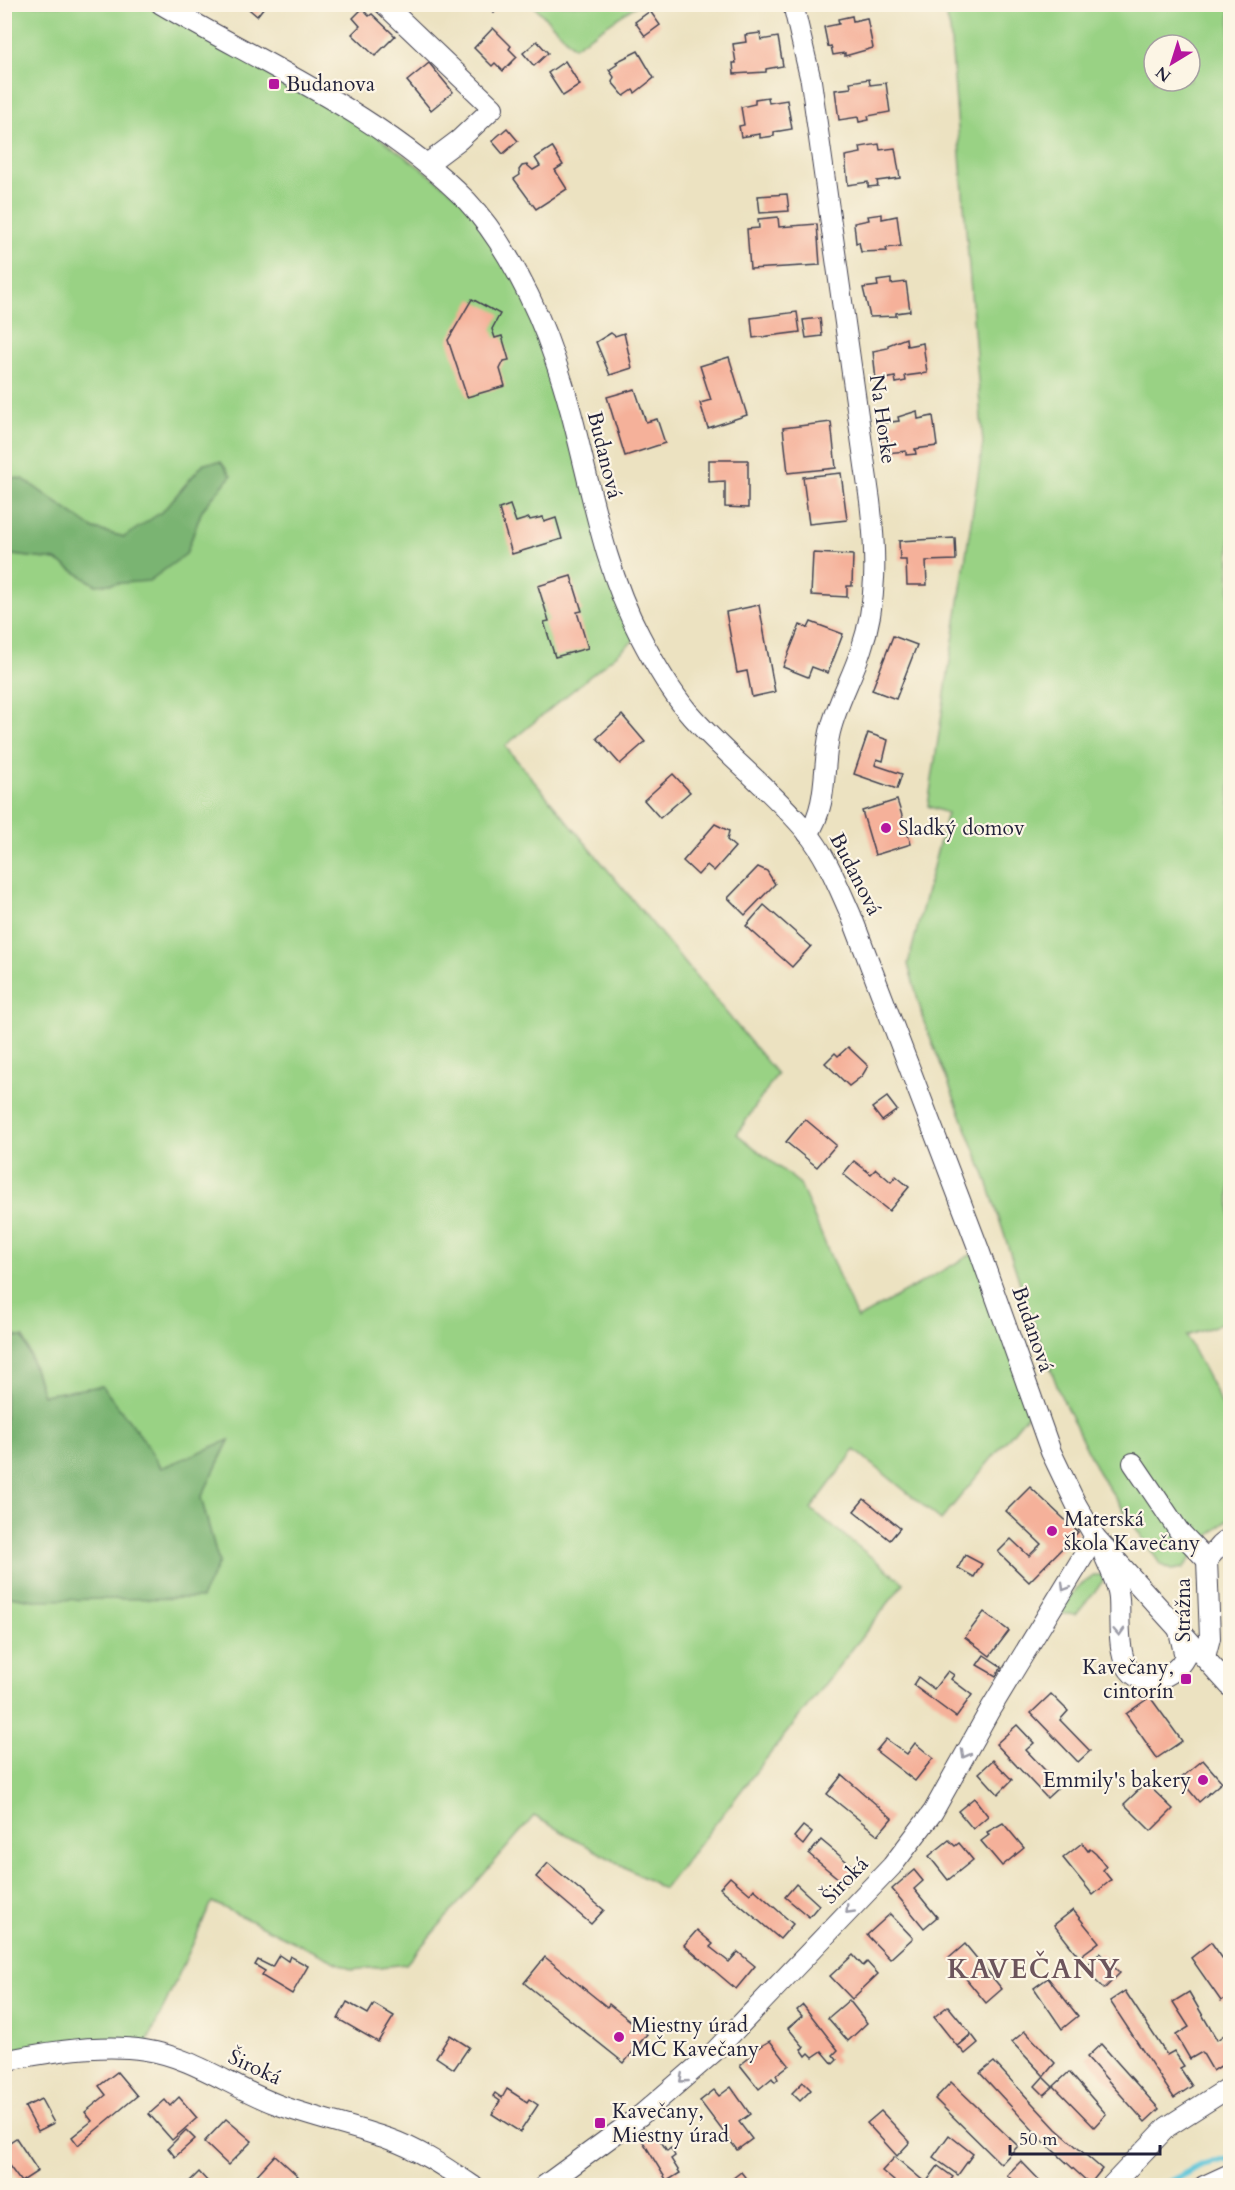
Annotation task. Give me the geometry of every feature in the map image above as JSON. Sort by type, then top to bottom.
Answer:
[{"type":"street","name":"Budanová","points":[[161,4],[378,130],[427,164],[468,203],[491,232],[537,315],[554,356],[575,428],[596,519],[616,584],[645,645],[667,684],[689,712],[808,834],[833,874],[851,915],[980,1250],[1051,1452],[1076,1504],[1095,1537],[1178,1629],[1216,1661],[1230,1686]]},
{"type":"street","points":[[384,4],[493,108],[459,140],[427,164]]},
{"type":"street","name":"Na Horke","points":[[793,4],[811,81],[870,501],[876,568],[868,625],[830,730],[820,808],[816,823],[808,834]]},
{"type":"street","points":[[1133,1463],[1179,1531],[1207,1560]]},
{"type":"street","points":[[1095,1537],[1119,1597],[1119,1645],[1128,1670],[1135,1676],[1153,1679],[1176,1670],[1185,1657],[1178,1629]]},
{"type":"street","name":"Široká","points":[[544,2186],[640,2115],[715,2051],[892,1866],[933,1812],[991,1708],[1095,1537]]},
{"type":"street","name":"Strážna","points":[[1216,1661],[1210,1638],[1207,1560],[1230,1537]]},
{"type":"street","name":"Široká","points":[[4,2061],[101,2048],[144,2050],[164,2054],[184,2060],[273,2103],[390,2140],[433,2159],[473,2186]]},
{"type":"street","points":[[1111,2186],[1167,2127],[1230,2087]]},
{"type":"street","points":[[1204,2186],[1230,2174]]},
{"type":"green space","points":[[5,5],[161,5],[327,99],[468,203],[537,316],[639,636],[505,746],[777,1074],[737,1134],[800,1184],[857,1319],[979,1250],[1034,1407],[941,1520],[855,1450],[811,1509],[904,1583],[664,1889],[534,1816],[406,1964],[352,1970],[212,1902],[144,2050],[5,2061],[5,1595],[34,1600],[219,1563],[201,1498],[229,1441],[161,1468],[143,1439],[102,1386],[43,1395],[24,1337],[5,1336],[5,554],[56,560],[96,585],[186,554],[202,510],[231,476],[204,463],[163,511],[125,537],[94,529],[23,479],[5,477]]},
{"type":"green space","points":[[533,5],[637,5],[574,47]]},
{"type":"green space","points":[[943,5],[1230,5],[1230,1321],[1186,1336],[1230,1420],[1230,1518],[1209,1536],[1183,1568],[1172,1570],[1160,1564],[1098,1472],[1060,1394],[1026,1302],[986,1178],[924,1022],[908,964],[947,813],[928,806],[983,443],[950,29]]},
{"type":"green space","points":[[221,462],[231,476],[202,510],[186,554],[149,581],[96,585],[56,560],[5,554],[5,477],[23,479],[94,529],[124,537],[163,511],[204,463]]},
{"type":"green space","points":[[5,1336],[23,1337],[43,1395],[102,1386],[143,1439],[161,1468],[229,1440],[201,1498],[219,1563],[201,1598],[34,1600],[5,1595]]},
{"type":"green space","points":[[1095,1575],[1102,1575],[1103,1581],[1076,1615],[1056,1613],[1078,1587]]},
{"type":"building","points":[[243,4],[261,4],[264,7],[257,16]]},
{"type":"building","points":[[486,4],[502,4],[494,13]]},
{"type":"building","points":[[362,9],[369,16],[372,14],[395,36],[375,56],[352,34],[360,26],[353,18]]},
{"type":"building","points":[[650,11],[660,25],[645,36],[635,22]]},
{"type":"building","points":[[852,16],[853,21],[867,18],[873,48],[845,56],[845,53],[833,55],[831,46],[828,47],[824,27],[839,24],[838,19]]},
{"type":"building","points":[[493,28],[511,46],[509,49],[517,57],[503,71],[495,63],[492,66],[474,48]]},
{"type":"building","points":[[760,33],[761,40],[778,37],[783,66],[766,69],[766,72],[734,74],[733,63],[736,63],[733,44],[746,42],[745,35]]},
{"type":"building","points":[[537,41],[548,53],[534,66],[523,53]]},
{"type":"building","points":[[638,51],[654,78],[635,93],[633,90],[624,96],[612,82],[614,77],[609,70],[618,64],[616,62]]},
{"type":"building","points":[[565,61],[580,85],[563,96],[548,73]]},
{"type":"building","points":[[429,63],[453,92],[431,110],[407,81]]},
{"type":"building","points":[[869,79],[870,85],[886,83],[890,112],[868,116],[869,120],[859,122],[858,117],[839,120],[835,90],[851,88],[850,82]]},
{"type":"building","points":[[768,97],[769,103],[787,100],[792,129],[774,132],[774,136],[760,138],[760,134],[741,137],[739,126],[744,125],[741,107],[755,104],[755,99]]},
{"type":"building","points":[[507,128],[518,141],[503,154],[492,141]]},
{"type":"building","points":[[879,144],[880,150],[895,148],[900,178],[877,181],[878,186],[868,187],[868,182],[848,185],[845,156],[861,153],[860,147]]},
{"type":"building","points":[[552,147],[563,165],[555,170],[567,189],[536,209],[514,179],[520,175],[519,170],[522,166],[527,165],[533,170],[540,166],[535,158]]},
{"type":"building","points":[[787,194],[789,211],[760,213],[758,196]]},
{"type":"building","points":[[882,214],[882,219],[897,216],[901,246],[886,248],[887,251],[861,252],[859,242],[856,243],[854,223],[869,220],[868,216]]},
{"type":"building","points":[[778,217],[779,227],[817,224],[820,265],[750,269],[747,229],[759,228],[758,219]]},
{"type":"building","points":[[891,279],[891,284],[906,282],[910,311],[896,313],[896,316],[870,317],[863,288],[878,286],[877,281]]},
{"type":"building","points":[[472,299],[500,314],[492,329],[495,338],[502,336],[509,360],[504,361],[500,369],[505,386],[467,397],[448,340]]},
{"type":"building","points":[[797,312],[800,332],[753,338],[751,318]]},
{"type":"building","points":[[820,318],[822,336],[806,338],[803,320]]},
{"type":"building","points":[[611,333],[615,336],[624,333],[632,368],[610,375],[596,342]]},
{"type":"building","points":[[906,338],[907,346],[923,343],[927,373],[905,376],[906,381],[896,383],[895,377],[876,381],[873,351],[888,348],[888,345]]},
{"type":"building","points":[[729,357],[747,415],[708,428],[700,403],[711,400],[700,366]]},
{"type":"building","points":[[635,389],[646,422],[657,419],[665,443],[625,456],[607,397]]},
{"type":"building","points":[[917,411],[918,419],[933,416],[937,446],[915,449],[916,454],[906,455],[906,451],[886,453],[883,423],[899,421],[898,417]]},
{"type":"building","points":[[831,422],[836,468],[788,473],[783,428]]},
{"type":"building","points":[[709,460],[748,460],[748,508],[725,507],[725,481],[709,482]]},
{"type":"building","points":[[841,473],[847,520],[809,524],[803,477]]},
{"type":"building","points":[[510,505],[516,522],[543,517],[544,522],[556,518],[562,539],[512,554],[499,509]]},
{"type":"building","points":[[955,538],[956,560],[926,561],[927,585],[907,585],[906,560],[900,560],[899,541]]},
{"type":"building","points":[[813,553],[853,555],[852,586],[847,586],[847,597],[811,595]]},
{"type":"building","points":[[571,576],[582,611],[577,612],[588,648],[555,657],[544,622],[549,621],[538,586]]},
{"type":"building","points":[[759,605],[775,692],[752,697],[747,671],[737,673],[726,612]]},
{"type":"building","points":[[811,622],[843,634],[828,673],[812,667],[808,677],[783,667],[800,625],[808,628]]},
{"type":"building","points":[[893,636],[917,645],[896,699],[872,690]]},
{"type":"building","points":[[622,715],[645,742],[620,764],[597,738]]},
{"type":"building","points":[[868,733],[888,740],[883,761],[877,759],[875,765],[902,774],[897,789],[854,774]]},
{"type":"building","points":[[673,774],[690,792],[660,818],[644,800]]},
{"type":"building","name":"Sladký domov","points":[[897,800],[911,844],[875,855],[862,811]]},
{"type":"building","points":[[715,824],[729,831],[727,840],[735,847],[714,871],[707,865],[698,875],[683,861]]},
{"type":"building","points":[[758,867],[767,871],[775,884],[745,915],[728,898]]},
{"type":"building","points":[[764,905],[811,946],[792,967],[746,926]]},
{"type":"building","points":[[848,1047],[868,1066],[862,1076],[849,1086],[825,1063],[835,1053],[838,1056]]},
{"type":"building","points":[[887,1097],[897,1110],[882,1121],[872,1108]]},
{"type":"building","points":[[805,1119],[836,1145],[817,1167],[786,1142]]},
{"type":"building","points":[[854,1161],[871,1174],[876,1169],[891,1182],[896,1176],[909,1187],[889,1211],[843,1174]]},
{"type":"building","points":[[1030,1487],[1078,1532],[1029,1582],[998,1552],[1011,1539],[1029,1556],[1041,1544],[1006,1511]]},
{"type":"building","points":[[864,1499],[900,1528],[890,1540],[854,1511]]},
{"type":"building","points":[[965,1555],[982,1564],[974,1577],[958,1568]]},
{"type":"building","points":[[984,1612],[1009,1631],[990,1656],[965,1637]]},
{"type":"building","points":[[984,1655],[1002,1667],[996,1676],[977,1665]]},
{"type":"building","points":[[948,1671],[954,1675],[951,1679],[972,1695],[956,1717],[913,1685],[918,1677],[934,1689]]},
{"type":"building","points":[[1051,1694],[1068,1711],[1060,1720],[1090,1751],[1078,1762],[1031,1713]]},
{"type":"building","points":[[1150,1697],[1182,1741],[1157,1758],[1126,1714]]},
{"type":"building","points":[[1017,1725],[1034,1743],[1026,1750],[1060,1786],[1047,1798],[996,1744]]},
{"type":"building","points":[[886,1739],[907,1754],[915,1743],[933,1758],[915,1781],[876,1751]]},
{"type":"building","points":[[993,1760],[1012,1780],[998,1794],[979,1773]]},
{"type":"building","points":[[1203,1760],[1222,1782],[1199,1802],[1180,1779]]},
{"type":"building","points":[[842,1775],[892,1818],[878,1835],[827,1794]]},
{"type":"building","points":[[1146,1783],[1173,1809],[1151,1831],[1124,1804]]},
{"type":"building","points":[[974,1798],[988,1816],[973,1829],[958,1811]]},
{"type":"building","points":[[1003,1823],[1024,1848],[1002,1866],[981,1841],[989,1835],[987,1832]]},
{"type":"building","points":[[803,1826],[812,1833],[803,1845],[794,1837]]},
{"type":"building","points":[[821,1840],[858,1871],[846,1885],[809,1854]]},
{"type":"building","points":[[949,1840],[955,1846],[959,1843],[973,1860],[948,1880],[929,1856]]},
{"type":"building","points":[[1082,1843],[1088,1851],[1090,1849],[1096,1854],[1106,1867],[1103,1870],[1111,1880],[1093,1895],[1063,1858]]},
{"type":"building","points":[[548,1863],[604,1910],[591,1924],[536,1877]]},
{"type":"building","points":[[914,1870],[923,1881],[914,1889],[937,1917],[924,1928],[892,1889]]},
{"type":"building","points":[[730,1877],[750,1894],[754,1889],[793,1924],[780,1939],[720,1888]]},
{"type":"building","points":[[796,1884],[819,1905],[809,1917],[785,1897]]},
{"type":"building","points":[[1073,1910],[1099,1942],[1079,1957],[1054,1925]]},
{"type":"building","points":[[890,1914],[913,1938],[890,1959],[867,1935]]},
{"type":"building","points":[[697,1930],[713,1944],[710,1947],[729,1962],[738,1952],[755,1966],[736,1989],[684,1945]]},
{"type":"building","points":[[1211,1942],[1230,1969],[1230,1995],[1221,2001],[1191,1958]]},
{"type":"building","points":[[965,1944],[1002,1989],[986,2003],[949,1958]]},
{"type":"building","points":[[1100,1953],[1120,1973],[1104,1989],[1084,1969]]},
{"type":"building","points":[[279,1955],[288,1961],[290,1956],[308,1966],[292,1994],[262,1976],[265,1971],[255,1965],[258,1960],[272,1967]]},
{"type":"building","points":[[853,1955],[863,1966],[867,1962],[878,1974],[852,1999],[830,1976]]},
{"type":"building","points":[[545,1957],[607,2007],[609,2004],[647,2034],[624,2063],[524,1983]]},
{"type":"building","points":[[1048,1978],[1078,2016],[1062,2029],[1034,1988]]},
{"type":"building","points":[[1125,1991],[1167,2055],[1174,2051],[1184,2066],[1180,2068],[1192,2086],[1174,2098],[1110,2001]]},
{"type":"building","points":[[1189,1992],[1217,2040],[1224,2035],[1230,2046],[1230,2060],[1213,2071],[1202,2052],[1190,2059],[1176,2035],[1189,2027],[1173,2002]]},
{"type":"building","points":[[849,2000],[867,2023],[848,2041],[828,2018]]},
{"type":"building","points":[[347,2002],[368,2014],[374,2004],[394,2016],[378,2042],[338,2019]]},
{"type":"building","points":[[803,2005],[838,2050],[833,2055],[837,2060],[833,2064],[822,2051],[813,2057],[809,2053],[806,2056],[801,2049],[804,2047],[788,2028],[802,2016],[797,2010]]},
{"type":"building","points":[[948,2006],[971,2034],[957,2046],[934,2017]]},
{"type":"building","points":[[1025,2031],[1055,2063],[1044,2076],[1012,2042]]},
{"type":"building","points":[[450,2035],[469,2047],[454,2069],[436,2057]]},
{"type":"building","points":[[972,2035],[978,2043],[965,2054],[958,2046]]},
{"type":"building","points":[[770,2041],[789,2065],[776,2075],[778,2079],[775,2082],[772,2078],[759,2089],[740,2065],[754,2054],[752,2051]]},
{"type":"building","points":[[1101,2044],[1159,2109],[1145,2122],[1087,2057]]},
{"type":"building","points":[[994,2062],[1056,2129],[1102,2169],[1090,2184],[1044,2142],[980,2073]]},
{"type":"building","points":[[117,2072],[137,2096],[78,2145],[72,2137],[92,2121],[85,2112],[106,2095],[99,2086]]},
{"type":"building","points":[[1069,2072],[1106,2114],[1094,2127],[1054,2086]]},
{"type":"building","points":[[1043,2077],[1053,2087],[1044,2095],[1035,2086]]},
{"type":"building","points":[[803,2082],[811,2090],[800,2101],[792,2093]]},
{"type":"building","points":[[951,2082],[1018,2146],[1001,2164],[935,2099]]},
{"type":"building","points":[[731,2087],[750,2114],[739,2122],[752,2139],[737,2150],[700,2101],[714,2090],[719,2096]]},
{"type":"building","points":[[507,2089],[527,2102],[529,2099],[538,2105],[520,2132],[492,2114],[500,2101],[493,2096],[495,2093],[502,2098]]},
{"type":"building","points":[[179,2097],[197,2118],[172,2140],[149,2114],[165,2100],[170,2106]]},
{"type":"building","points":[[41,2099],[54,2123],[38,2131],[25,2107]]},
{"type":"building","points":[[881,2111],[910,2142],[897,2156],[867,2123]]},
{"type":"building","points":[[226,2119],[252,2141],[228,2165],[204,2142]]},
{"type":"building","points":[[186,2130],[195,2139],[175,2157],[168,2148]]},
{"type":"building","points":[[655,2132],[667,2151],[671,2148],[675,2156],[671,2159],[680,2173],[667,2181],[642,2140]]},
{"type":"building","points":[[949,2135],[973,2154],[958,2175],[933,2157]]},
{"type":"building","points":[[16,2138],[38,2171],[21,2182],[4,2159],[4,2146]]},
{"type":"building","points":[[275,2155],[298,2176],[290,2186],[263,2186],[255,2177]]},
{"type":"building","points":[[895,2157],[927,2184],[900,2186],[882,2171]]},
{"type":"building","points":[[1021,2161],[1045,2186],[1018,2186],[1007,2175]]},
{"type":"building","points":[[938,2166],[953,2177],[946,2186],[934,2186],[927,2181]]},
{"type":"building","points":[[199,2172],[209,2183],[207,2186],[185,2186]]},
{"type":"building","points":[[741,2172],[752,2186],[723,2186]]},
{"type":"waterway","points":[[1162,2186],[1201,2165],[1230,2158]]},
{"type":"place","name":"Budanova","points":[[274,84]]},
{"type":"place","name":"Sladký domov","points":[[886,828]]},
{"type":"place","name":"Materská škola Kavečany","points":[[1052,1531]]},
{"type":"place","name":"Kavečany, cintorín","points":[[1186,1679]]},
{"type":"place","name":"Emmily's bakery","points":[[1203,1780]]},
{"type":"place","name":"Miestny úrad MČ Kavečany","points":[[619,2037]]},
{"type":"place","name":"Kavečany, Miestny úrad","points":[[600,2123]]},
{"type":"district","name":"KAVEČANY","points":[[1034,1969]]}]
